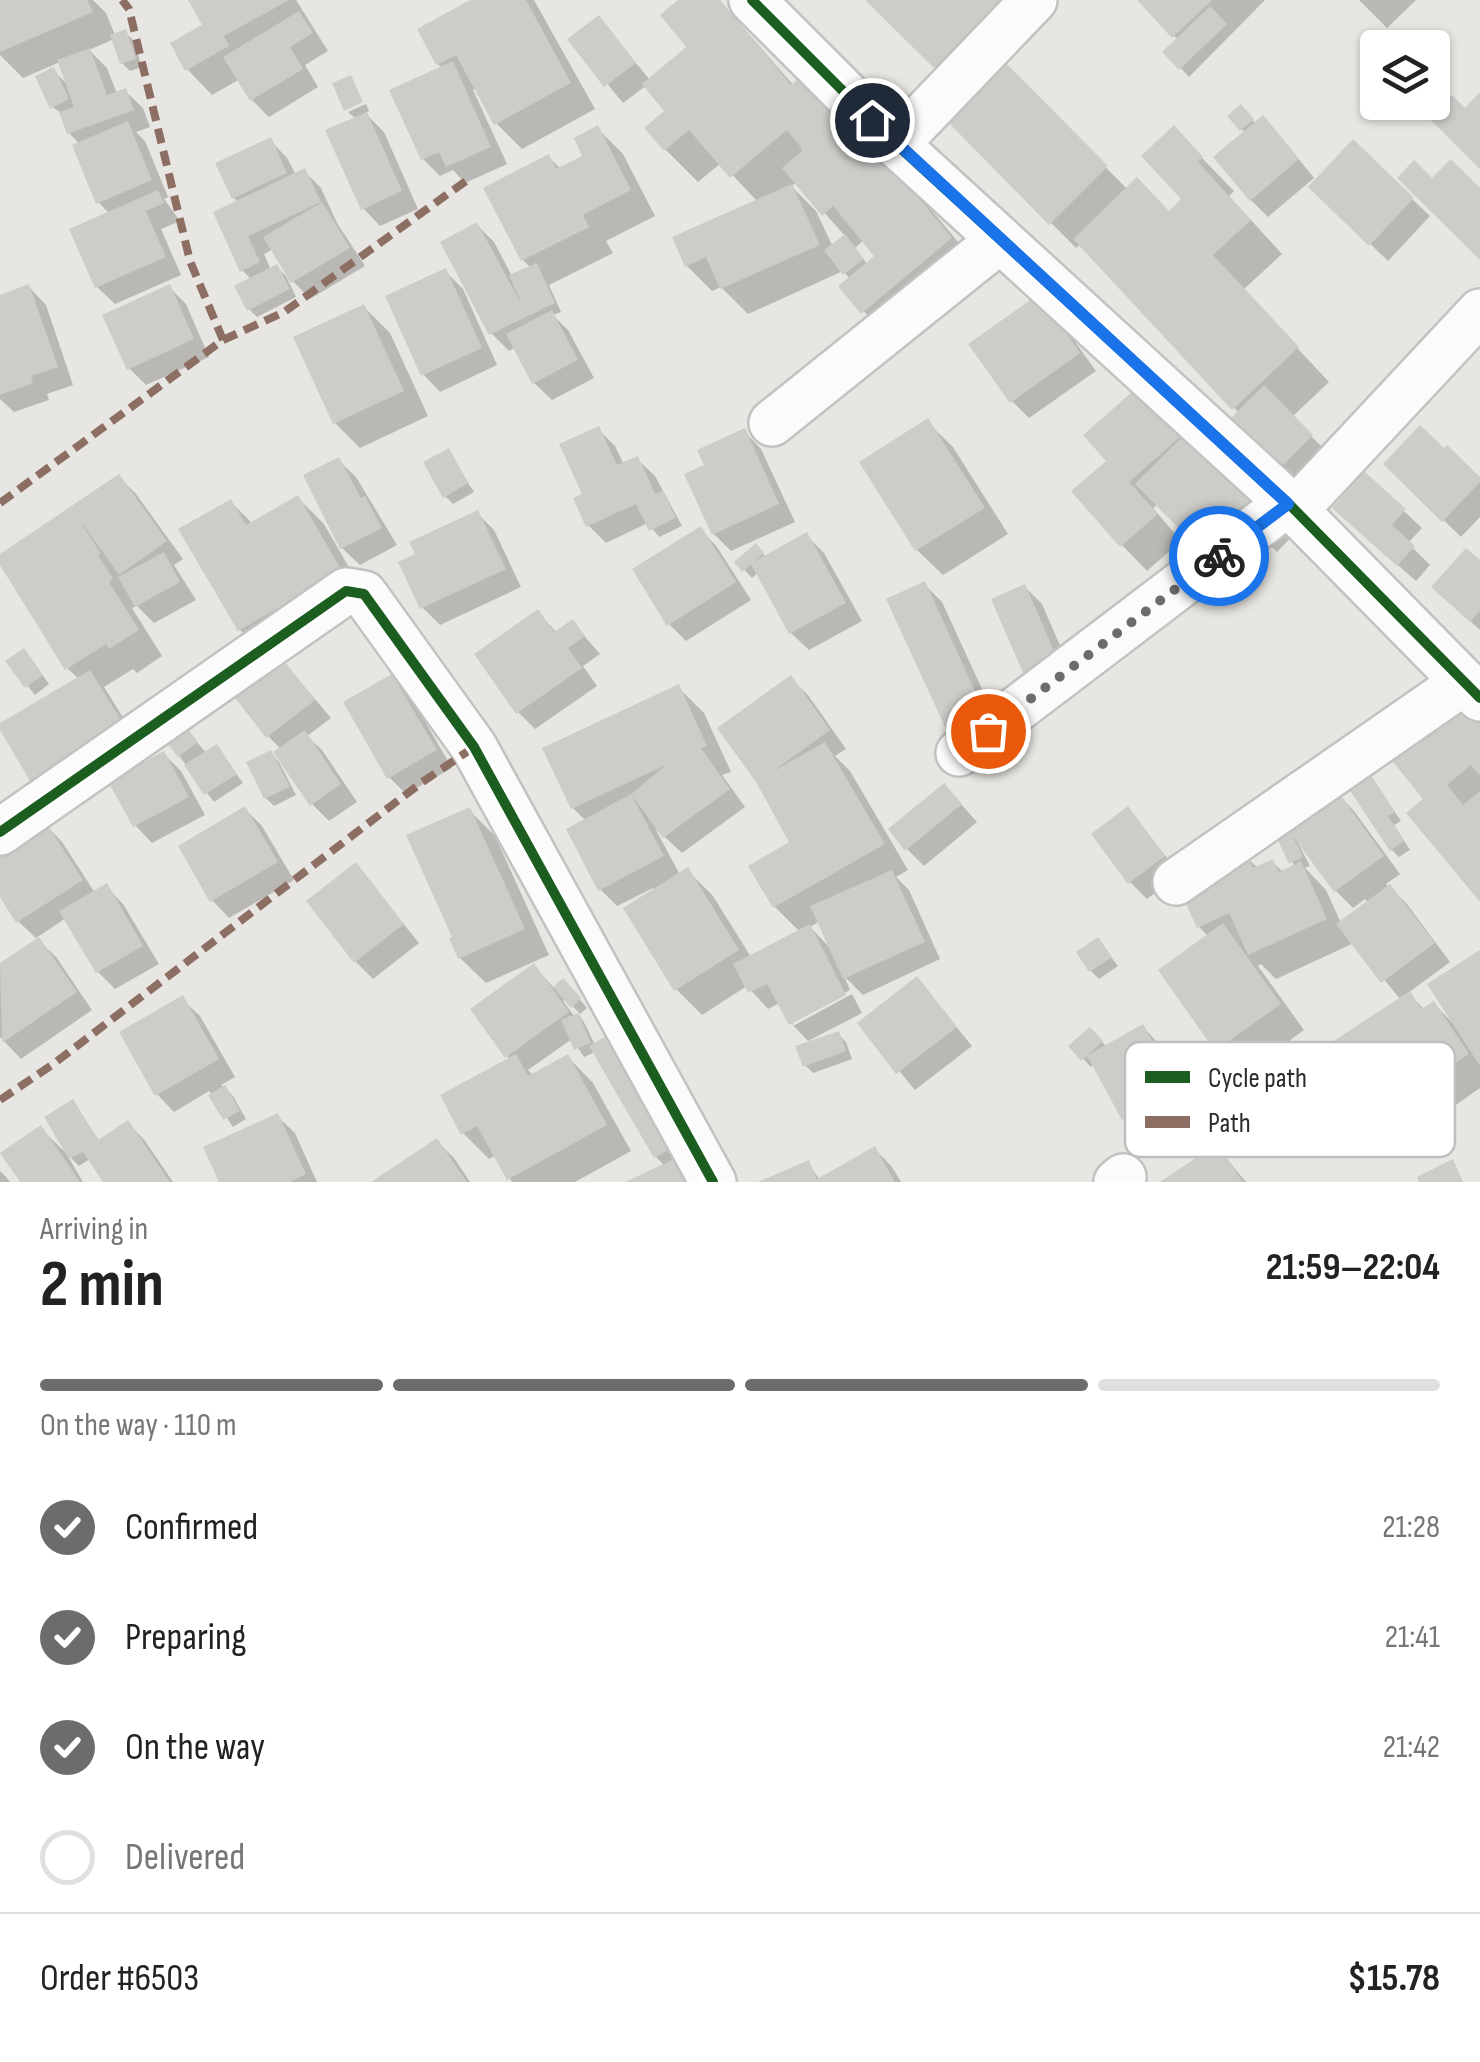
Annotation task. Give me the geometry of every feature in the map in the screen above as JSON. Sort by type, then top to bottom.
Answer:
[{"type":"street","points":[[752,0],[896,144],[1291,507],[1472,690],[1176,882]]},
{"type":"street","points":[[896,144],[1034,0]]},
{"type":"street","points":[[772,422],[1000,240]]},
{"type":"street","points":[[958,754],[1291,507],[1480,312]]},
{"type":"street","points":[[0,832],[346,591],[364,594],[474,747],[713,1182]]},
{"type":"building","points":[[0,0],[87,0],[93,12],[0,52]]},
{"type":"building","points":[[188,0],[289,0],[224,36],[229,46],[185,71],[170,43],[202,25]]},
{"type":"building","points":[[470,0],[526,0],[571,83],[494,125],[456,55],[436,65],[417,29]]},
{"type":"building","points":[[678,0],[720,0],[791,85],[811,68],[952,238],[861,314],[838,286],[874,256],[833,206],[822,216],[782,168],[803,150],[787,130],[730,178],[689,130],[664,151],[644,128],[664,111],[642,84],[686,47],[660,15]]},
{"type":"building","points":[[865,0],[1000,0],[934,68]]},
{"type":"building","points":[[1137,0],[1212,0],[1172,38]]},
{"type":"building","points":[[1210,6],[1227,24],[1179,70],[1162,52]]},
{"type":"building","points":[[299,11],[313,33],[290,47],[303,69],[250,101],[223,57]]},
{"type":"building","points":[[599,15],[636,63],[604,87],[567,39]]},
{"type":"building","points":[[126,29],[136,59],[120,64],[110,35]]},
{"type":"building","points":[[90,48],[107,95],[126,88],[134,110],[67,134],[59,112],[74,107],[57,60]]},
{"type":"building","points":[[1003,60],[1108,166],[1049,225],[944,118]]},
{"type":"building","points":[[453,61],[491,147],[446,167],[439,152],[421,160],[389,90]]},
{"type":"building","points":[[54,67],[69,99],[50,109],[35,76]]},
{"type":"building","points":[[351,75],[363,102],[344,111],[332,83]]},
{"type":"building","points":[[1480,92],[1480,169],[1431,120],[1450,120],[1452,95],[1465,108]]},
{"type":"building","points":[[1241,104],[1254,119],[1240,131],[1227,116]]},
{"type":"building","points":[[367,112],[402,191],[361,210],[325,130]]},
{"type":"building","points":[[1263,115],[1299,159],[1250,201],[1213,157]]},
{"type":"building","points":[[128,121],[152,180],[96,204],[72,145]]},
{"type":"building","points":[[598,125],[631,190],[583,215],[589,227],[521,261],[483,188],[549,154],[556,169],[582,156],[574,138]]},
{"type":"building","points":[[1174,125],[1203,157],[1198,162],[1251,220],[1213,255],[1299,347],[1232,410],[1073,239],[1137,177],[1169,211],[1181,199],[1141,156]]},
{"type":"building","points":[[271,137],[287,173],[232,199],[215,163]]},
{"type":"building","points":[[1353,139],[1414,198],[1369,246],[1308,187]]},
{"type":"building","points":[[1451,159],[1480,188],[1480,260],[1397,178],[1414,160],[1432,178]]},
{"type":"building","points":[[305,168],[321,202],[248,236],[260,262],[240,272],[213,212]]},
{"type":"building","points":[[792,184],[820,245],[720,289],[706,257],[685,267],[672,237]]},
{"type":"building","points":[[158,190],[164,203],[146,211],[166,257],[95,288],[69,229]]},
{"type":"building","points":[[322,202],[350,248],[291,283],[263,237]]},
{"type":"building","points":[[477,222],[523,307],[509,275],[537,263],[555,303],[489,335],[440,242]]},
{"type":"building","points":[[845,234],[864,259],[843,275],[824,250]]},
{"type":"building","points":[[277,264],[290,289],[247,311],[234,286]]},
{"type":"building","points":[[446,268],[482,348],[421,376],[385,296]]},
{"type":"building","points":[[29,284],[58,367],[31,376],[33,383],[0,395],[0,295]]},
{"type":"building","points":[[170,284],[194,339],[127,370],[102,315]]},
{"type":"building","points":[[1039,294],[1080,353],[1010,403],[968,344]]},
{"type":"building","points":[[364,304],[404,391],[333,424],[293,337]]},
{"type":"building","points":[[552,310],[578,360],[532,384],[506,334]]},
{"type":"building","points":[[1264,385],[1313,435],[1268,480],[1219,430]]},
{"type":"building","points":[[1139,386],[1182,435],[1129,482],[1158,514],[1120,547],[1071,491],[1106,461],[1083,435]]},
{"type":"building","points":[[928,418],[985,508],[915,551],[859,462]]},
{"type":"building","points":[[1420,425],[1480,477],[1480,482],[1442,522],[1383,464]]},
{"type":"building","points":[[599,426],[617,465],[638,456],[655,494],[663,491],[676,518],[649,531],[636,504],[586,527],[573,498],[582,494],[559,444]]},
{"type":"building","points":[[1192,427],[1271,507],[1207,557],[1135,484]]},
{"type":"building","points":[[745,428],[779,504],[712,535],[684,474],[704,465],[697,450]]},
{"type":"building","points":[[449,448],[468,483],[443,498],[423,462]]},
{"type":"building","points":[[339,457],[382,528],[340,549],[303,475]]},
{"type":"building","points":[[1364,471],[1406,509],[1392,525],[1415,546],[1397,566],[1332,508]]},
{"type":"building","points":[[119,474],[167,541],[119,575],[74,512],[101,554],[98,555],[113,579],[109,582],[139,630],[109,649],[106,644],[65,670],[0,565],[0,554]]},
{"type":"building","points":[[298,495],[342,571],[238,631],[178,529],[231,499],[246,525]]},
{"type":"building","points":[[478,510],[506,569],[420,609],[398,562],[415,554],[409,542]]},
{"type":"building","points":[[701,526],[736,582],[667,626],[632,569]]},
{"type":"building","points":[[807,532],[846,603],[789,634],[751,564],[742,572],[734,562],[756,543],[764,553],[753,562]]},
{"type":"building","points":[[1466,548],[1480,560],[1480,611],[1470,622],[1431,587]]},
{"type":"building","points":[[164,552],[180,582],[135,607],[118,577]]},
{"type":"building","points":[[925,581],[984,711],[946,729],[886,599]]},
{"type":"building","points":[[1025,584],[1058,660],[1024,675],[991,599]]},
{"type":"building","points":[[538,609],[554,632],[573,619],[585,636],[568,648],[582,668],[516,714],[474,654]]},
{"type":"building","points":[[24,648],[43,675],[25,688],[5,661]]},
{"type":"building","points":[[278,653],[315,700],[266,738],[230,691]]},
{"type":"building","points":[[90,670],[124,725],[30,781],[0,730],[0,723]]},
{"type":"building","points":[[392,674],[437,750],[387,779],[343,702]]},
{"type":"building","points":[[791,675],[830,730],[772,772],[825,742],[885,844],[773,908],[748,866],[789,842],[756,782],[717,728]]},
{"type":"building","points":[[679,684],[707,746],[701,748],[730,789],[663,838],[631,794],[666,765],[571,809],[542,748]]},
{"type":"building","points":[[1462,696],[1480,718],[1480,776],[1471,765],[1447,785],[1463,805],[1480,791],[1480,902],[1406,813],[1423,799],[1389,757]]},
{"type":"building","points":[[184,724],[198,742],[178,757],[165,740]]},
{"type":"building","points":[[305,730],[341,784],[310,806],[273,752]]},
{"type":"building","points":[[217,744],[237,774],[204,795],[184,765]]},
{"type":"building","points":[[271,750],[290,787],[264,799],[246,762]]},
{"type":"building","points":[[164,751],[189,797],[133,827],[108,781]]},
{"type":"building","points":[[1369,772],[1395,812],[1388,816],[1404,841],[1390,851],[1347,786]]},
{"type":"building","points":[[944,783],[962,804],[905,851],[888,829]]},
{"type":"building","points":[[1337,790],[1384,856],[1334,892],[1292,835],[1303,857],[1289,864],[1276,836]]},
{"type":"building","points":[[631,794],[664,856],[598,891],[566,829]]},
{"type":"building","points":[[245,806],[278,862],[210,902],[178,846]]},
{"type":"building","points":[[1128,806],[1165,856],[1128,884],[1091,834]]},
{"type":"building","points":[[470,807],[525,929],[458,959],[406,835]]},
{"type":"building","points":[[45,821],[83,880],[16,923],[0,897],[0,851]]},
{"type":"building","points":[[1246,853],[1253,868],[1273,859],[1279,872],[1301,861],[1327,919],[1248,955],[1229,913],[1197,928],[1177,884]]},
{"type":"building","points":[[356,862],[404,924],[354,963],[306,901]]},
{"type":"building","points":[[688,867],[739,950],[674,991],[623,908]]},
{"type":"building","points":[[892,870],[925,942],[843,979],[810,906]]},
{"type":"building","points":[[107,883],[143,946],[96,973],[59,911]]},
{"type":"building","points":[[1390,884],[1435,943],[1381,983],[1336,924]]},
{"type":"building","points":[[1223,923],[1281,1004],[1228,1042],[1209,1042],[1158,970]]},
{"type":"building","points":[[810,924],[846,995],[789,1025],[767,984],[748,993],[733,964]]},
{"type":"building","points":[[39,937],[77,992],[2,1043],[0,963]]},
{"type":"building","points":[[1098,937],[1112,957],[1089,972],[1076,952]]},
{"type":"building","points":[[1480,950],[1480,1066],[1427,984]]},
{"type":"building","points":[[534,963],[569,1012],[505,1058],[470,1009]]},
{"type":"building","points":[[917,976],[957,1027],[896,1074],[857,1023]]},
{"type":"building","points":[[563,978],[581,998],[571,1008],[553,987]]},
{"type":"building","points":[[1410,991],[1421,1009],[1434,1001],[1469,1054],[1455,1063],[1455,1042],[1332,1042]]},
{"type":"building","points":[[183,995],[219,1059],[155,1096],[119,1032]]},
{"type":"building","points":[[578,1013],[591,1043],[574,1050],[561,1020]]},
{"type":"building","points":[[1143,1024],[1153,1042],[1125,1042],[1125,1118],[1122,1120],[1087,1056],[1081,1061],[1068,1046],[1090,1027],[1103,1041],[1088,1055]]},
{"type":"building","points":[[615,1031],[679,1144],[654,1158],[589,1046]]},
{"type":"building","points":[[839,1031],[846,1051],[803,1067],[795,1046]]},
{"type":"building","points":[[516,1054],[528,1076],[568,1054],[607,1125],[507,1180],[477,1126],[461,1135],[440,1095]]},
{"type":"building","points":[[225,1085],[240,1111],[223,1120],[208,1095]]},
{"type":"building","points":[[73,1099],[98,1140],[128,1120],[170,1182],[103,1182],[83,1152],[69,1159],[44,1117]]},
{"type":"building","points":[[278,1113],[306,1174],[290,1182],[219,1182],[203,1147]]},
{"type":"building","points":[[41,1125],[80,1182],[20,1182],[0,1153]]},
{"type":"building","points":[[437,1138],[467,1182],[371,1182]]},
{"type":"building","points":[[875,1146],[895,1182],[758,1182],[809,1160],[817,1179]]},
{"type":"building","points":[[687,1153],[701,1182],[625,1182]]},
{"type":"building","points":[[1198,1157],[1226,1157],[1243,1182],[1160,1182]]},
{"type":"building","points":[[1453,1159],[1463,1182],[1419,1182],[1417,1177]]},
{"type":"marked path","points":[[0,503],[223,340],[190,261],[129,9],[122,0]]},
{"type":"marked path","points":[[223,340],[284,312],[470,178]]},
{"type":"marked path","points":[[0,1100],[474,747]]},
{"type":"cycle path","points":[[752,0],[896,144],[1288,503],[1480,698]]},
{"type":"cycle path","points":[[0,832],[346,591],[364,594],[474,747],[713,1182]]},
{"type":"way so far","points":[[988,731],[1219,556]]},
{"type":"route","points":[[872,120],[1288,504],[1219,556]]}]
